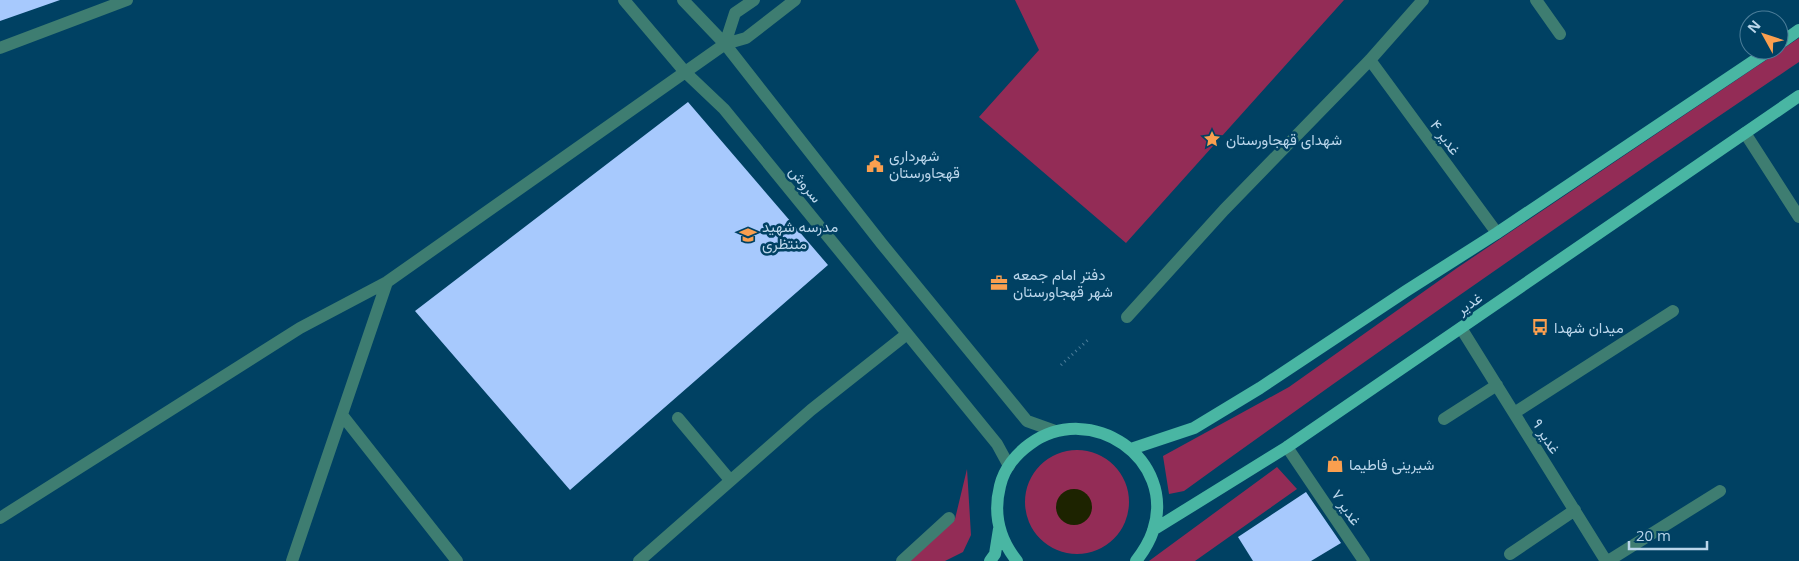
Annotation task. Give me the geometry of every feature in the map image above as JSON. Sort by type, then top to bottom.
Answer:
[{"type":"main road","points":[[1131,449],[1194,428],[1260,388],[1497,233],[1755,60]]},
{"type":"main road","name":"غدیر","points":[[1153,530],[1287,447],[1799,96]]},
{"type":"main road","points":[[1017,561],[1008,550],[999,529],[996,513],[997,496],[1001,481],[1008,466],[1021,450],[1037,439],[1055,431],[1071,428],[1103,432],[1118,439],[1131,449],[1142,462],[1151,478],[1156,495],[1156,513],[1153,530],[1146,548],[1136,561]]},
{"type":"main road","points":[[990,561],[995,554],[999,529]]},
{"type":"street","points":[[0,48],[127,0]]},
{"type":"street","name":"سروش","points":[[624,0],[685,72],[724,109],[997,444],[1008,466]]},
{"type":"street","name":"سروش","points":[[683,0],[724,44],[882,244],[1027,421],[1055,431]]},
{"type":"street","points":[[724,44],[735,13],[754,0]]},
{"type":"street","points":[[0,518],[300,328],[387,282],[724,44],[746,38],[795,0]]},
{"type":"street","points":[[1126,317],[1224,210],[1370,60],[1422,0]]},
{"type":"street","points":[[1536,0],[1560,34]]},
{"type":"street","name":"غدیر ۴","points":[[1370,60],[1497,233]]},
{"type":"street","points":[[1745,133],[1799,217]]},
{"type":"street","points":[[292,561],[387,282]]},
{"type":"street","points":[[1514,413],[1673,311]]},
{"type":"street","name":"غدیر ۹","points":[[1461,328],[1607,561]]},
{"type":"street","points":[[638,561],[811,410],[907,334]]},
{"type":"street","points":[[1444,419],[1497,385]]},
{"type":"street","points":[[342,415],[457,561]]},
{"type":"street","points":[[678,418],[730,480]]},
{"type":"street","name":"غدیر ۷","points":[[1287,447],[1364,561]]},
{"type":"street","points":[[1607,561],[1720,491]]},
{"type":"street","points":[[1510,554],[1575,510]]},
{"type":"street","points":[[902,561],[948,518]]},
{"type":"path","points":[[1061,365],[1090,338]]},
{"type":"shaded area","points":[[1015,0],[1344,0],[1126,243],[979,117],[1039,50]]},
{"type":"shaded area","points":[[1799,38],[1799,62],[1490,274],[1184,491],[1169,494],[1163,456],[1289,387],[1457,268],[1766,60],[1789,60],[1789,45]]},
{"type":"shaded area","points":[[1077,450],[1097,454],[1114,465],[1125,482],[1129,502],[1125,522],[1114,539],[1097,550],[1077,554],[1057,550],[1040,539],[1029,522],[1025,502],[1029,482],[1040,465],[1057,454]]},
{"type":"shaded area","points":[[1277,467],[1297,489],[1195,561],[1149,561]]},
{"type":"shaded area","points":[[967,469],[971,535],[963,552],[945,561],[910,561],[955,519]]},
{"type":"shaded area","points":[[1074,489],[1086,495],[1092,507],[1086,519],[1074,525],[1062,519],[1056,507],[1062,495]]},
{"type":"building","points":[[0,0],[60,0],[0,21]]},
{"type":"building","name":"مدرسه شهید منتظری","points":[[688,102],[828,265],[570,490],[415,311]]},
{"type":"building","points":[[1306,492],[1341,543],[1311,561],[1253,561],[1238,537]]},
{"type":"place","name":"شهدای قهجاورستان","points":[[1212,139]]},
{"type":"place","name":"شهرداری قهجاورستان","points":[[875,164]]},
{"type":"place","name":"مدرسه شهید منتظری","points":[[748,235]]},
{"type":"place","name":"دفتر امام جمعه شهر قهجاورستان","points":[[999,283]]},
{"type":"place","name":"میدان شهدا","points":[[1540,327]]},
{"type":"place","name":"شیرینی فاطیما","points":[[1335,464]]}]
